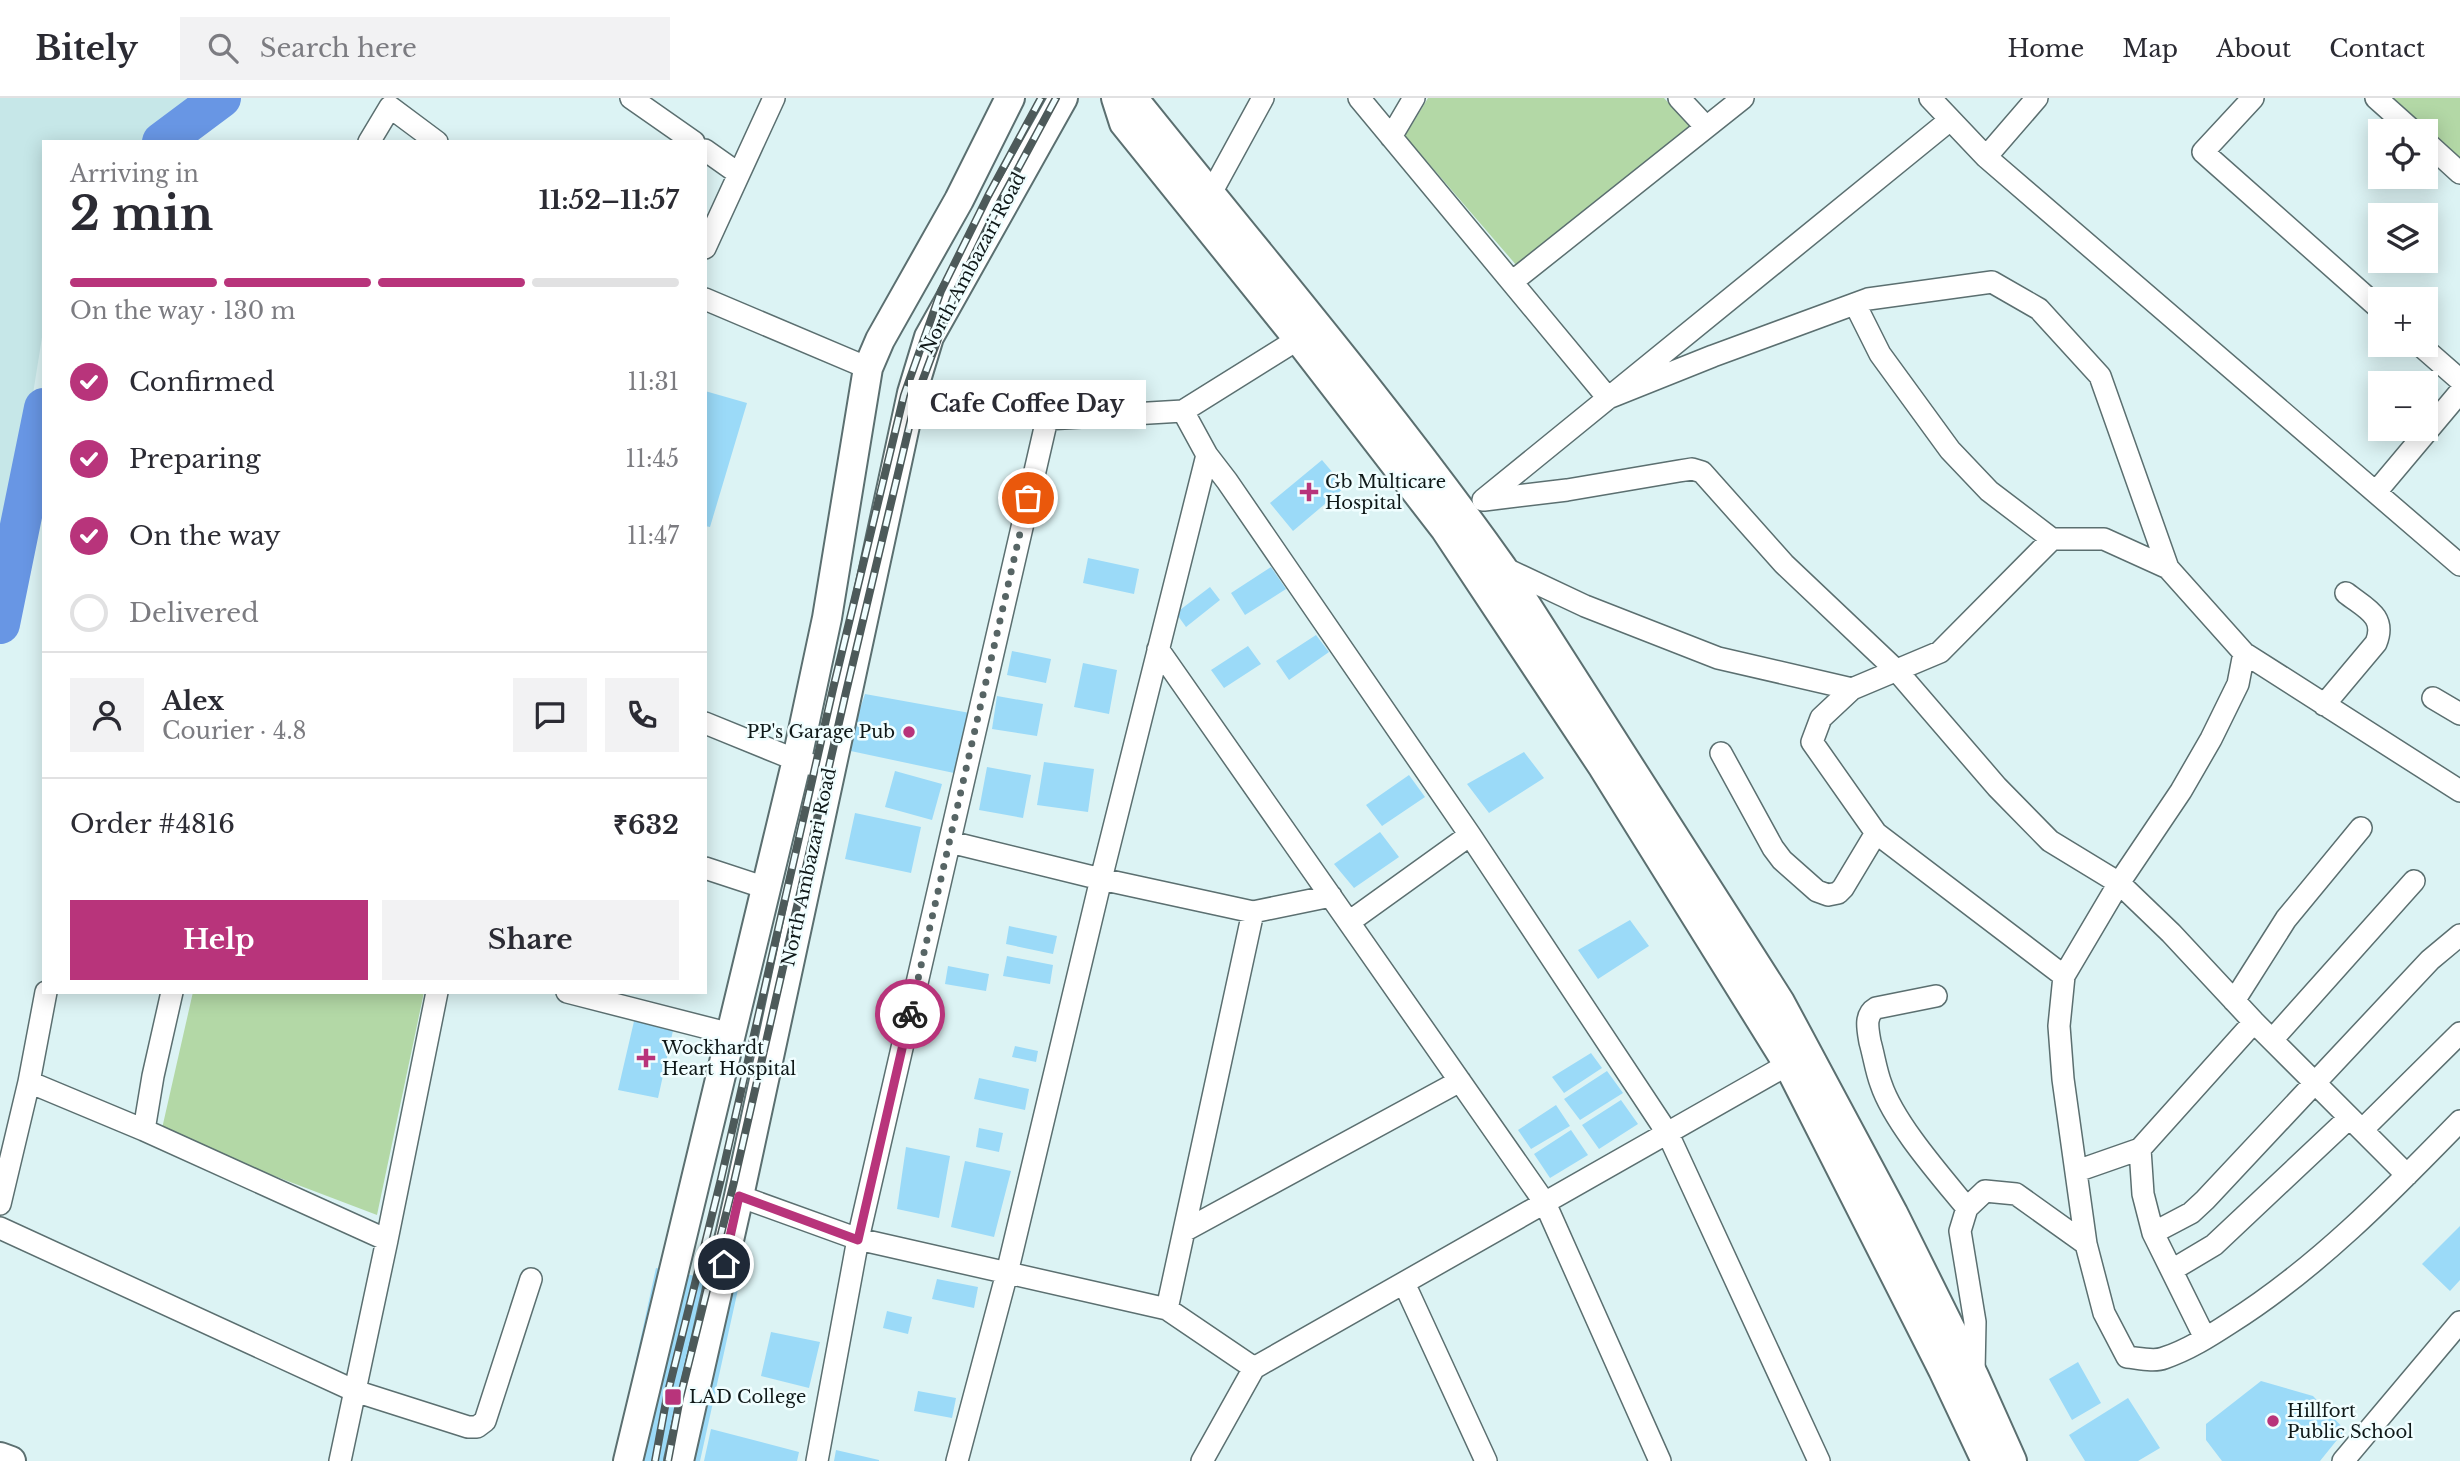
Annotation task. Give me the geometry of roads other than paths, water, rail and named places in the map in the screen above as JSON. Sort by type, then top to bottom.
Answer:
[{"type":"street","points":[[631,98],[691,140]]},
{"type":"street","points":[[707,244],[774,98]]},
{"type":"street","name":"North Ambazari Road","points":[[628,1461],[796,760],[827,618],[868,368],[880,340],[959,200],[1010,98]]},
{"type":"street","name":"North Ambazari Road","points":[[679,1461],[739,1196],[912,393],[929,337],[1063,98]]},
{"type":"street","points":[[1116,98],[1124,123],[1464,514],[1502,567],[1780,1002],[1799,1058],[1986,1461]]},
{"type":"street","points":[[1122,98],[1141,108],[1210,195],[1309,333]]},
{"type":"street","points":[[1210,195],[1263,98]]},
{"type":"street","points":[[1359,98],[1608,398]]},
{"type":"street","points":[[1391,137],[1413,98]]},
{"type":"street","points":[[1679,98],[1706,127]]},
{"type":"street","points":[[1512,282],[1743,98]]},
{"type":"street","points":[[1930,98],[1986,158],[2460,565]]},
{"type":"street","points":[[1986,158],[2037,98]]},
{"type":"street","points":[[2253,98],[2203,152],[2368,298]]},
{"type":"street","points":[[2376,98],[2400,119]]},
{"type":"street","points":[[370,140],[394,103],[435,140]]},
{"type":"street","points":[[1464,514],[1950,120]]},
{"type":"street","points":[[707,151],[739,174]]},
{"type":"street","points":[[2438,153],[2460,173]]},
{"type":"street","points":[[1608,398],[1868,299],[1992,282],[2039,309],[2100,376],[2168,568],[2244,653],[2460,791]]},
{"type":"street","points":[[707,300],[868,368]]},
{"type":"street","points":[[1855,304],[1880,354],[1950,450],[1989,491],[2052,539],[2104,539],[2168,568]]},
{"type":"street","points":[[912,393],[1046,419],[1183,411],[1309,333]]},
{"type":"street","points":[[2434,357],[2460,380]]},
{"type":"street","points":[[2376,492],[2460,392]]},
{"type":"street","points":[[1183,411],[1207,455],[1243,503],[1470,835],[1668,1133],[1819,1461]]},
{"type":"street","points":[[817,1461],[858,1240],[1046,419]]},
{"type":"street","points":[[957,1461],[1007,1273],[1101,879],[1207,455]]},
{"type":"street","points":[[1464,514],[1567,490],[1692,469],[1702,472],[1784,564],[1897,671],[1997,787],[2050,841],[2119,883],[2407,1175]]},
{"type":"street","points":[[1464,514],[1602,767],[1799,1058],[1893,1213],[2012,1461]]},
{"type":"street","points":[[2052,539],[1940,652],[1852,689],[1821,719],[1812,742],[1876,833],[2064,976]]},
{"type":"street","points":[[1502,567],[1585,606],[1718,658],[1852,689]]},
{"type":"street","points":[[2324,705],[2376,643],[2381,632],[2380,623],[2375,617],[2346,593]]},
{"type":"street","points":[[1158,649],[1545,1203],[1660,1461]]},
{"type":"street","points":[[2244,653],[2238,684],[2211,739],[2181,791],[2119,883],[2064,976],[2059,1026],[2063,1079],[2087,1244],[2104,1313],[2127,1357],[2162,1360],[2205,1338],[2257,1306],[2374,1208],[2460,1121]]},
{"type":"street","points":[[2433,698],[2460,714]]},
{"type":"street","points":[[707,724],[796,760],[830,770]]},
{"type":"street","points":[[1721,753],[1773,848],[1782,860],[1817,891],[1828,895],[1838,893],[1876,833]]},
{"type":"street","points":[[2234,1001],[2286,919],[2361,828]]},
{"type":"street","points":[[1349,922],[1470,835]]},
{"type":"street","points":[[950,842],[1253,912],[1331,897]]},
{"type":"street","points":[[707,869],[766,888]]},
{"type":"street","points":[[2272,1040],[2414,881]]},
{"type":"street","points":[[1167,1309],[1253,912]]},
{"type":"street","points":[[2153,1233],[2191,1213],[2430,960],[2460,935]]},
{"type":"street","points":[[0,1204],[29,1082],[46,994]]},
{"type":"street","points":[[144,1130],[152,1076],[172,994]]},
{"type":"street","points":[[340,1461],[437,994]]},
{"type":"street","points":[[576,994],[731,1034]]},
{"type":"street","points":[[1936,996],[1876,1008],[1870,1012],[1868,1018],[1869,1036],[1881,1085],[1894,1111],[1931,1165],[1967,1208]]},
{"type":"street","points":[[2077,1171],[2140,1149],[2254,1022]]},
{"type":"street","points":[[2172,1270],[2214,1245],[2460,1033]]},
{"type":"street","points":[[1202,1461],[1254,1368],[1799,1058]]},
{"type":"street","points":[[1184,1231],[1460,1081]]},
{"type":"street","points":[[29,1082],[144,1130],[387,1240]]},
{"type":"street","points":[[2140,1149],[2143,1194],[2153,1233],[2205,1338]]},
{"type":"street","points":[[1974,1377],[1975,1322],[1960,1231],[1967,1208],[1985,1191],[2016,1194],[2087,1244]]},
{"type":"street","points":[[739,1196],[858,1240],[1167,1309],[1254,1368]]},
{"type":"street","points":[[0,1228],[355,1391],[468,1427],[477,1427],[485,1421],[531,1279]]},
{"type":"street","points":[[1404,1283],[1486,1461]]},
{"type":"street","points":[[2343,1461],[2460,1322]]},
{"type":"street","points":[[0,1457],[11,1461]]},
{"type":"waterway","points":[[165,140],[221,98]]},
{"type":"waterway","points":[[0,624],[42,418]]},
{"type":"railway","points":[[655,1461],[667,1396],[721,1179],[833,689],[904,395],[941,291],[1041,98]]},
{"type":"railway","points":[[668,1461],[680,1398],[734,1182],[916,398],[954,296],[1000,202],[1056,98]]},
{"type":"place","name":"Gb Multicare Hospital","points":[[1309,492]]},
{"type":"place","name":"Cafe Coffee Day","points":[[1028,498]]},
{"type":"place","name":"PP's Garage Pub","points":[[909,732]]},
{"type":"place","name":"Wockhardt Heart Hospital","points":[[646,1058]]},
{"type":"place","name":"LAD College","points":[[673,1397]]},
{"type":"place","name":"Hillfort Public School","points":[[2273,1421]]}]
